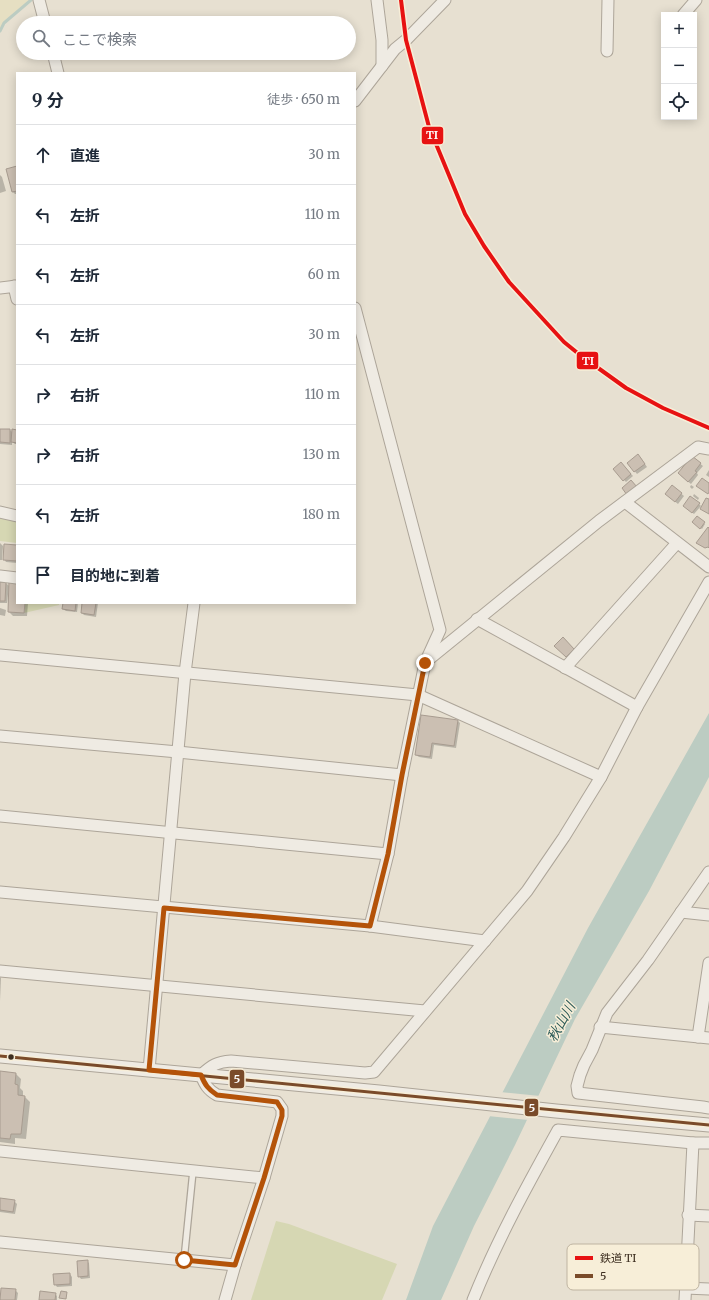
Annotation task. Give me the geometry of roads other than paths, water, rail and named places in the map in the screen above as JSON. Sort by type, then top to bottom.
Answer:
[{"type":"street","points":[[39,0],[43,16]]},
{"type":"street","points":[[377,0],[382,40],[382,66]]},
{"type":"street","points":[[356,100],[395,49],[406,40],[445,0]]},
{"type":"street","points":[[607,51],[608,0]]},
{"type":"street","points":[[686,12],[696,0]]},
{"type":"street","points":[[55,60],[58,72]]},
{"type":"street","points":[[0,288],[15,286]]},
{"type":"street","points":[[356,312],[440,630],[425,663],[402,775],[388,854],[370,926]]},
{"type":"street","points":[[425,663],[477,619],[625,502],[698,447],[709,449]]},
{"type":"street","points":[[625,502],[676,543],[709,567]]},
{"type":"street","points":[[0,512],[16,516]]},
{"type":"street","points":[[565,668],[676,543]]},
{"type":"street","points":[[0,576],[16,578]]},
{"type":"street","points":[[201,1075],[210,1067],[220,1062],[231,1061],[286,1065],[365,1074],[374,1072],[527,891],[564,837],[602,776],[637,707],[709,582]]},
{"type":"street","points":[[149,1070],[185,673],[194,604]]},
{"type":"street","points":[[477,619],[637,707]]},
{"type":"street","points":[[0,655],[418,696],[602,776]]},
{"type":"street","points":[[0,736],[178,752],[402,775]]},
{"type":"street","points":[[0,816],[388,854]]},
{"type":"street","points":[[709,872],[648,960],[607,1013],[576,1086],[578,1093],[709,1108]]},
{"type":"street","points":[[0,892],[370,926],[485,941]]},
{"type":"street","points":[[681,912],[709,915]]},
{"type":"street","points":[[600,1027],[704,1038],[709,963]]},
{"type":"street","points":[[0,971],[426,1011]]},
{"type":"street","points":[[0,1056],[379,1092],[552,1111],[709,1125]]},
{"type":"street","points":[[201,1075],[208,1090],[217,1095],[277,1102],[282,1110],[282,1116],[264,1178],[225,1300]]},
{"type":"street","points":[[473,1300],[510,1217],[558,1130],[693,1143],[709,1143]]},
{"type":"street","points":[[687,1244],[693,1143]]},
{"type":"street","points":[[0,1151],[264,1178]]},
{"type":"street","points":[[688,1215],[709,1216]]},
{"type":"street","points":[[0,1242],[235,1265]]},
{"type":"street","points":[[699,1289],[709,1289]]},
{"type":"lane","points":[[184,1260],[193,1171]]},
{"type":"water","name":"秋山川","points":[[709,713],[709,777],[649,891],[575,1019],[515,1145],[474,1226],[441,1300],[406,1300],[433,1226],[588,928]]},
{"type":"waterway","points":[[0,31],[4,23],[31,0]]},
{"type":"rail line","name":"TI","points":[[401,0],[406,40],[429,127],[465,214],[484,246],[509,282],[564,342],[580,355],[626,388],[663,408],[709,428]]}]
